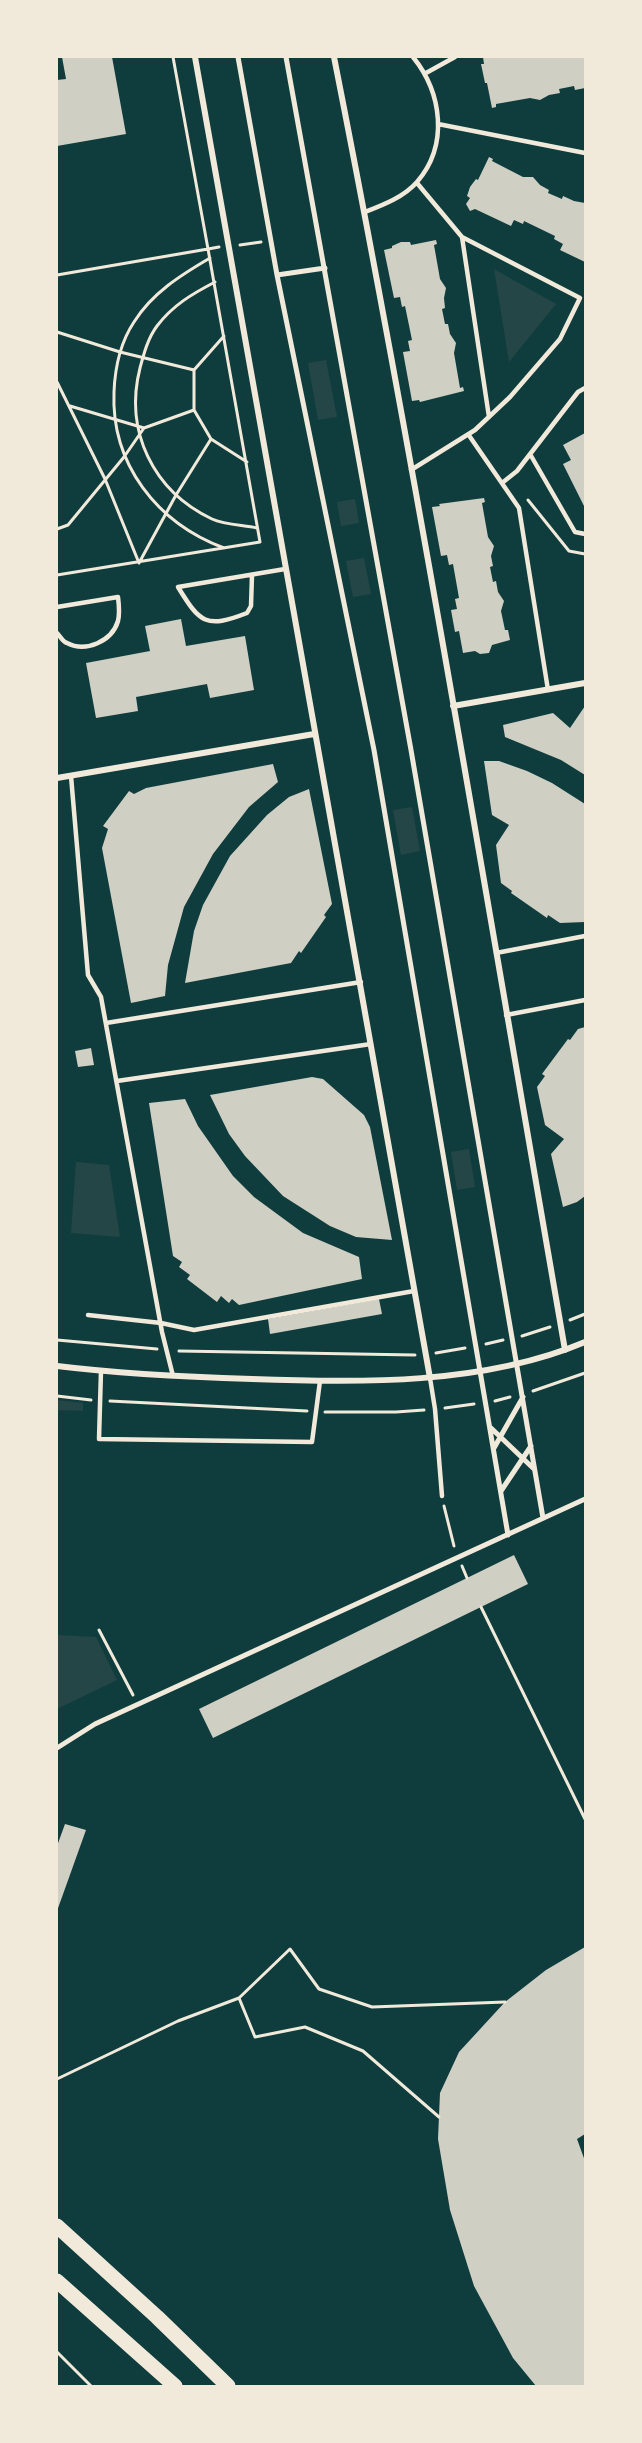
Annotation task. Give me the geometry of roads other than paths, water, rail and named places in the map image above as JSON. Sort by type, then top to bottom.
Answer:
[{"type":"main road","points":[[57,2226],[158,2317],[228,2386]]},
{"type":"main road","points":[[57,2281],[175,2386]]},
{"type":"street","points":[[195,57],[430,1378]]},
{"type":"street","points":[[238,57],[271,241],[374,750],[508,1535]]},
{"type":"street","points":[[285,57],[325,268],[543,1518]]},
{"type":"street","points":[[334,57],[411,470],[565,1350]]},
{"type":"street","points":[[278,275],[325,268]]},
{"type":"street","points":[[453,706],[585,683]]},
{"type":"street","points":[[57,778],[314,734]]},
{"type":"street","points":[[57,1366],[173,1376],[320,1381],[430,1378],[517,1363],[585,1342]]},
{"type":"street","points":[[494,1448],[523,1397]]},
{"type":"street","points":[[490,1428],[535,1470]]},
{"type":"street","points":[[501,1491],[531,1446]]},
{"type":"street","points":[[57,1748],[95,1724],[585,1499]]},
{"type":"lane","points":[[364,212],[388,203],[417,183],[433,157],[438,124],[436,99],[426,73],[414,57]]},
{"type":"lane","points":[[426,73],[455,57]]},
{"type":"lane","points":[[438,124],[585,153]]},
{"type":"lane","points":[[411,470],[468,434],[510,397],[560,339],[580,298],[462,237],[417,183]]},
{"type":"lane","points":[[462,237],[489,417]]},
{"type":"lane","points":[[502,483],[517,471],[578,392],[585,388]]},
{"type":"lane","points":[[468,434],[519,508],[548,690]]},
{"type":"lane","points":[[530,454],[574,532],[585,534]]},
{"type":"lane","points":[[252,575],[251,606],[247,614],[214,623],[201,618],[188,604],[178,587],[285,569]]},
{"type":"lane","points":[[57,607],[118,597],[119,610],[117,623],[107,638],[96,645],[81,646],[66,643],[57,633]]},
{"type":"lane","points":[[71,776],[88,975],[101,997],[160,1323],[173,1376]]},
{"type":"lane","points":[[496,953],[585,936]]},
{"type":"lane","points":[[106,1023],[361,982]]},
{"type":"lane","points":[[506,1015],[585,1000]]},
{"type":"lane","points":[[117,1081],[371,1044]]},
{"type":"lane","points":[[88,1314],[160,1323],[194,1330],[414,1291]]},
{"type":"lane","points":[[101,1371],[99,1439],[312,1442],[320,1381]]},
{"type":"lane","points":[[430,1378],[435,1409],[442,1496]]}]
